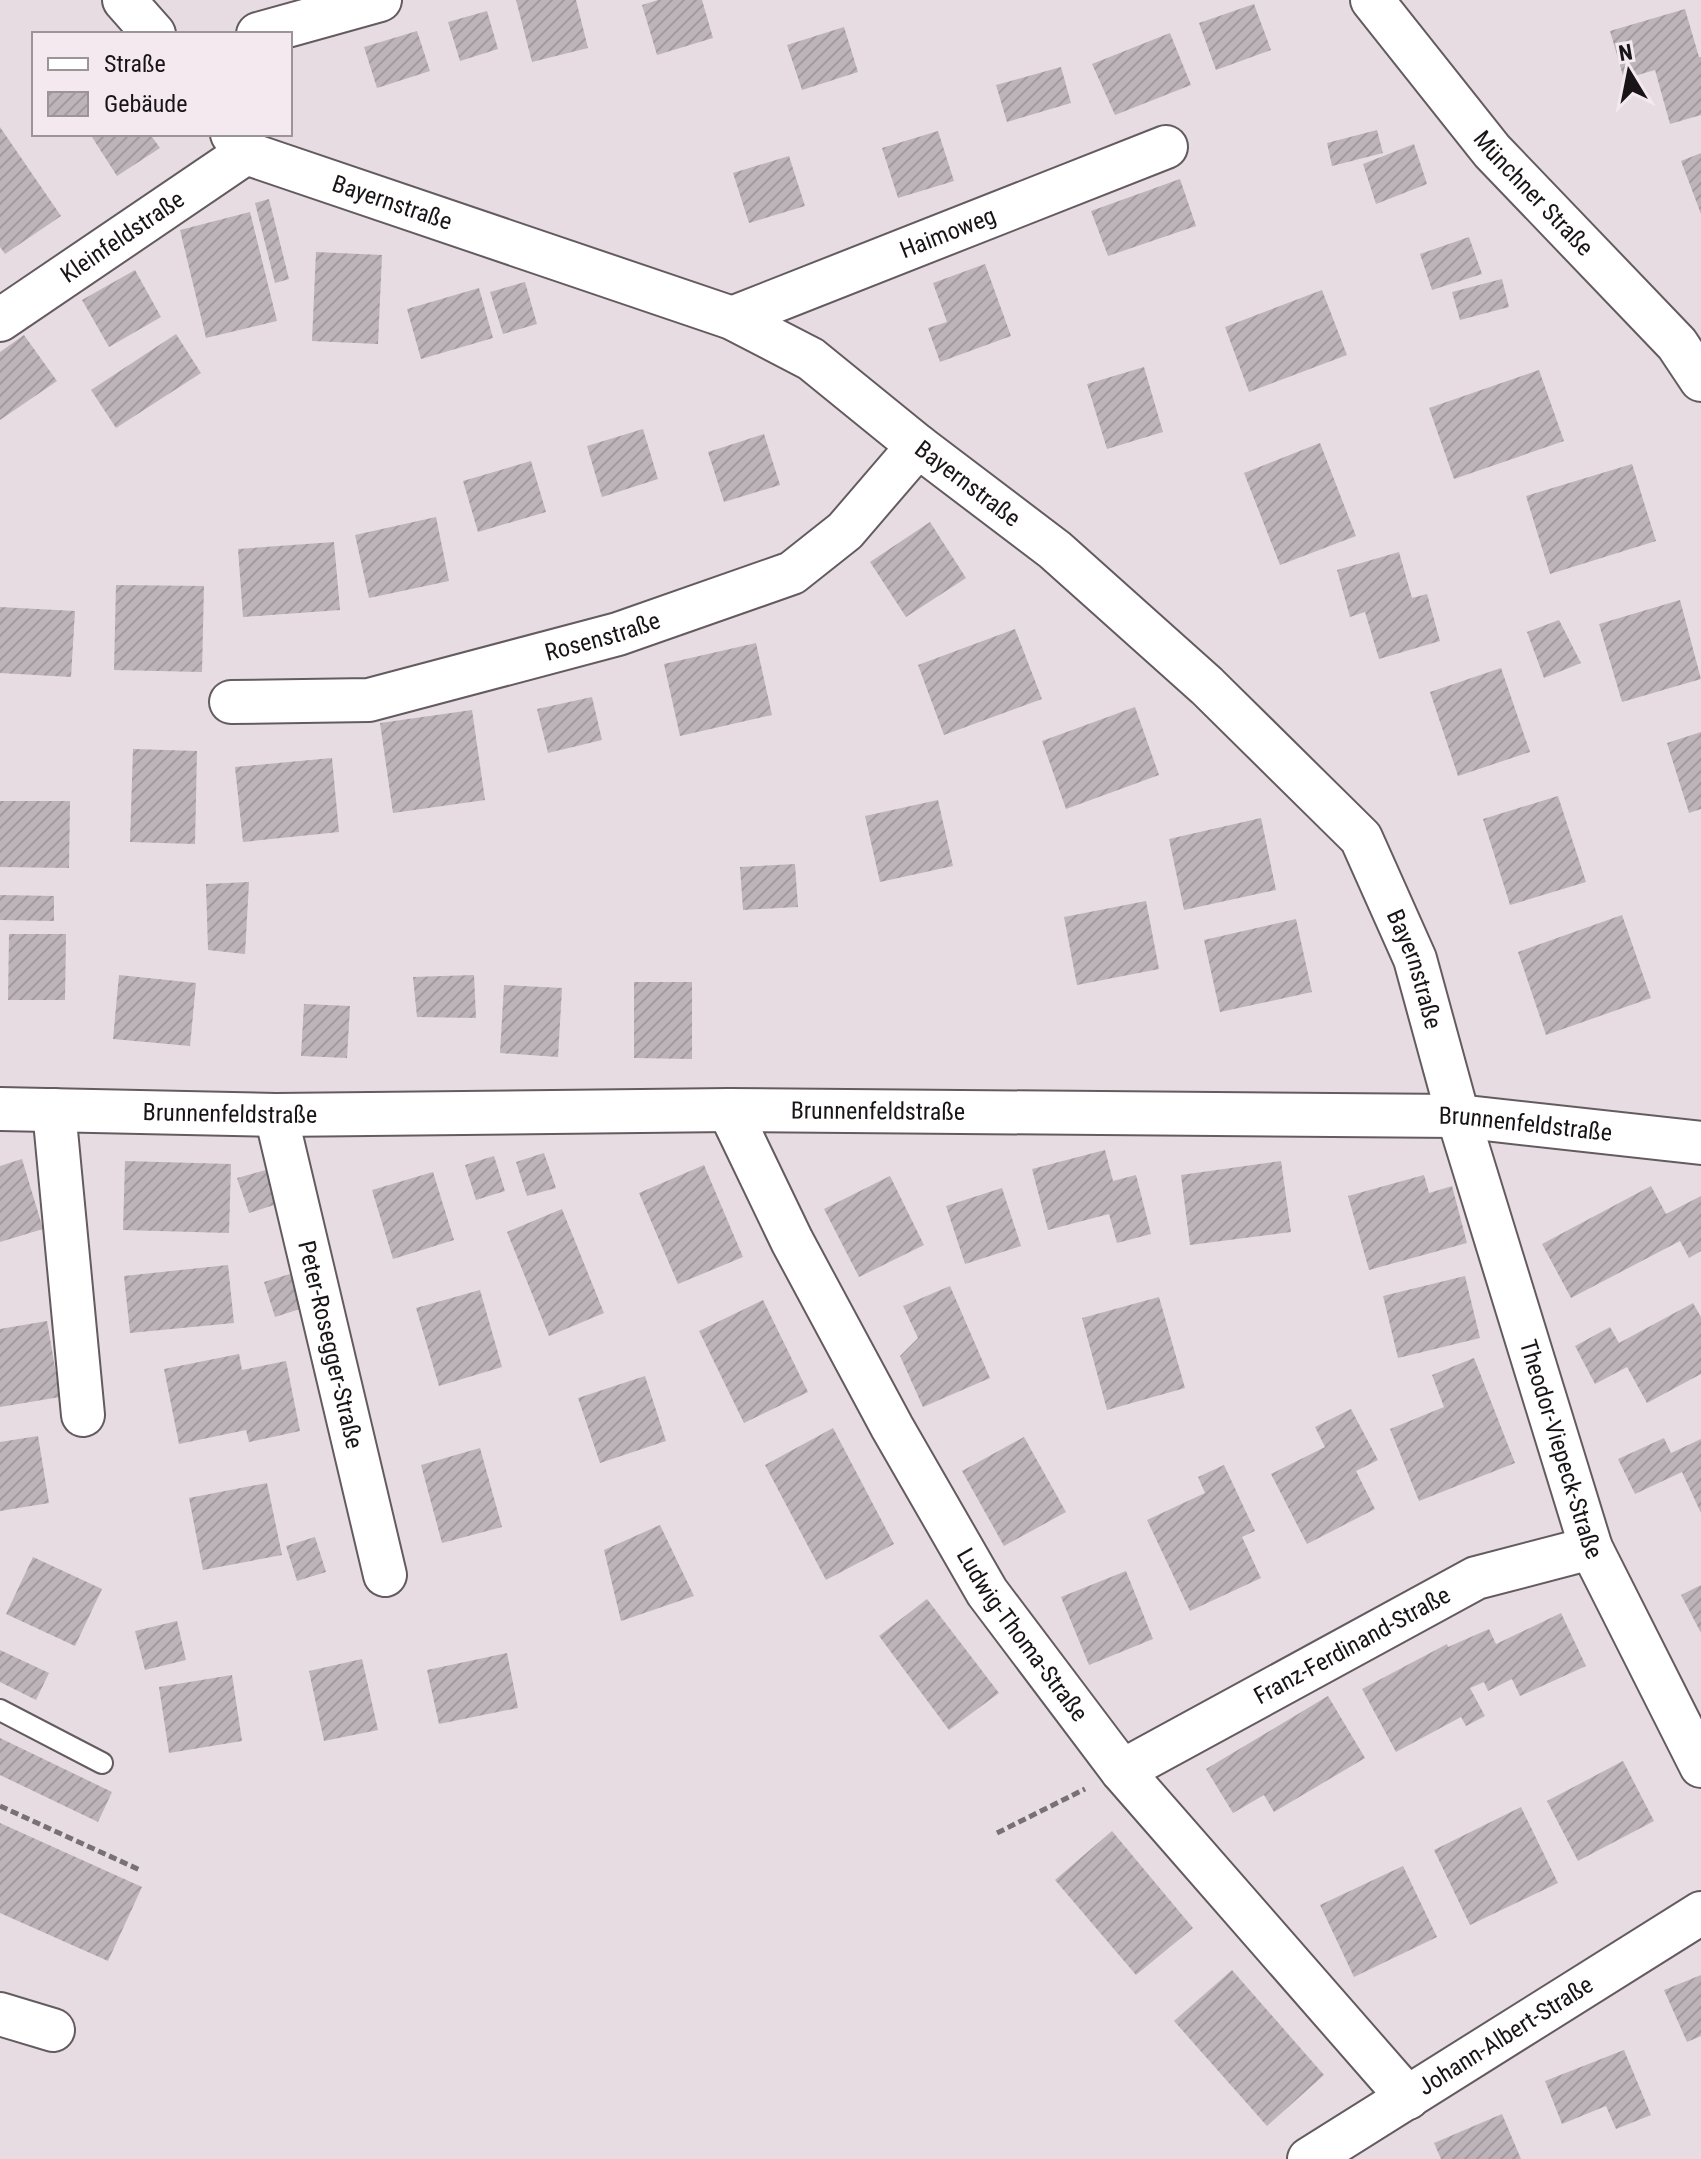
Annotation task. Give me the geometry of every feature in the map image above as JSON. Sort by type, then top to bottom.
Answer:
[{"type":"street","points":[[124,0],[152,32]]},
{"type":"street","points":[[265,32],[380,0]]},
{"type":"street","name":"Münchner Straße","points":[[1372,0],[1492,151],[1689,340],[1701,380]]},
{"type":"street","name":"Bayernstraße","points":[[239,143],[732,318],[811,359],[918,446],[1055,550],[1207,686],[1361,838],[1415,959],[1458,1116]]},
{"type":"street","name":"Kleinfeldstraße","points":[[0,320],[239,143]]},
{"type":"street","name":"Haimoweg","points":[[732,318],[1166,147]]},
{"type":"street","name":"Rosenstraße","points":[[231,702],[369,700],[618,634],[792,573],[845,531],[918,446]]},
{"type":"street","name":"Brunnenfeldstraße","points":[[83,1415],[18,1104],[276,1115],[729,1110],[1458,1116],[1701,1143]]},
{"type":"street","name":"Ludwig-Thoma-Straße","points":[[729,1110],[792,1241],[892,1427],[987,1592],[1122,1771],[1408,2098]]},
{"type":"street","name":"Peter-Rosegger-Straße","points":[[276,1115],[385,1575]]},
{"type":"street","name":"Theodor-Viepeck-Straße","points":[[1458,1116],[1591,1548],[1701,1766]]},
{"type":"street","name":"Franz-Ferdinand-Straße","points":[[1122,1771],[1476,1578],[1591,1548]]},
{"type":"street","name":"Johann-Albert-Straße","points":[[1309,2159],[1701,1913]]},
{"type":"street","points":[[0,2014],[53,2030]]},
{"type":"lane","points":[[0,1710],[102,1763]]},
{"type":"path","points":[[997,1833],[1079,1792]]},
{"type":"path","points":[[0,1806],[140,1870]]},
{"type":"building","points":[[516,0],[576,0],[588,48],[532,62]]},
{"type":"building","points":[[658,0],[702,0],[713,38],[657,55],[642,5]]},
{"type":"building","points":[[1254,4],[1271,50],[1216,70],[1199,23]]},
{"type":"building","points":[[1685,9],[1701,57],[1701,115],[1670,124],[1655,70],[1624,79],[1610,31]]},
{"type":"building","points":[[487,11],[498,49],[460,61],[448,22]]},
{"type":"building","points":[[844,27],[858,72],[802,90],[787,45]]},
{"type":"building","points":[[417,31],[430,71],[377,88],[364,47]]},
{"type":"building","points":[[1170,33],[1191,85],[1115,115],[1092,64]]},
{"type":"building","points":[[1061,67],[1071,103],[1007,122],[996,85]]},
{"type":"building","points":[[0,127],[61,216],[5,254],[0,247]]},
{"type":"building","points":[[1377,130],[1383,153],[1332,166],[1327,143]]},
{"type":"building","points":[[938,131],[954,181],[898,198],[882,148]]},
{"type":"building","points":[[91,136],[151,136],[160,148],[117,176]]},
{"type":"building","points":[[1414,144],[1427,184],[1376,204],[1363,164]]},
{"type":"building","points":[[1701,153],[1701,214],[1681,161]]},
{"type":"building","points":[[789,156],[805,206],[749,223],[733,173]]},
{"type":"building","points":[[1180,179],[1196,226],[1108,256],[1091,211]]},
{"type":"building","points":[[269,199],[289,279],[275,283],[255,203]]},
{"type":"building","points":[[250,212],[277,321],[206,338],[180,230]]},
{"type":"building","points":[[1469,237],[1482,274],[1432,290],[1420,254]]},
{"type":"building","points":[[316,252],[382,255],[378,344],[312,341]]},
{"type":"building","points":[[985,264],[1011,336],[940,362],[928,328],[947,322],[933,283]]},
{"type":"building","points":[[135,270],[161,317],[109,347],[82,300]]},
{"type":"building","points":[[1502,279],[1509,307],[1460,320],[1452,292]]},
{"type":"building","points":[[525,282],[537,324],[503,334],[490,292]]},
{"type":"building","points":[[479,288],[493,338],[421,359],[407,309]]},
{"type":"building","points":[[1322,290],[1347,355],[1249,392],[1225,327]]},
{"type":"building","points":[[176,334],[201,373],[116,428],[91,390]]},
{"type":"building","points":[[24,335],[57,381],[0,420],[0,352]]},
{"type":"building","points":[[1144,367],[1163,432],[1107,449],[1087,384]]},
{"type":"building","points":[[1539,370],[1564,441],[1454,479],[1429,408]]},
{"type":"building","points":[[643,429],[658,479],[602,497],[587,446]]},
{"type":"building","points":[[764,434],[780,485],[724,502],[708,452]]},
{"type":"building","points":[[1320,443],[1356,536],[1280,565],[1244,473]]},
{"type":"building","points":[[531,461],[546,512],[478,532],[463,481]]},
{"type":"building","points":[[1632,464],[1656,541],[1550,574],[1526,496]]},
{"type":"building","points":[[436,517],[449,581],[369,598],[355,535]]},
{"type":"building","points":[[930,522],[966,578],[906,617],[870,562]]},
{"type":"building","points":[[334,542],[340,610],[243,617],[238,549]]},
{"type":"building","points":[[1399,552],[1412,598],[1427,594],[1440,641],[1379,659],[1365,612],[1350,617],[1337,570]]},
{"type":"building","points":[[116,585],[204,586],[202,672],[114,670]]},
{"type":"building","points":[[1680,600],[1701,679],[1622,702],[1599,624]]},
{"type":"building","points":[[0,607],[75,611],[71,677],[0,673]]},
{"type":"building","points":[[1559,620],[1581,663],[1544,678],[1527,632]]},
{"type":"building","points":[[1015,629],[1042,699],[944,735],[918,665]]},
{"type":"building","points":[[756,643],[772,715],[680,736],[664,664]]},
{"type":"building","points":[[1501,668],[1530,752],[1458,776],[1430,692]]},
{"type":"building","points":[[592,697],[602,740],[548,753],[537,709]]},
{"type":"building","points":[[1135,707],[1159,775],[1066,809],[1042,741]]},
{"type":"building","points":[[472,710],[485,800],[393,813],[380,723]]},
{"type":"building","points":[[1701,732],[1701,809],[1689,813],[1667,743]]},
{"type":"building","points":[[133,749],[197,751],[195,844],[130,842]]},
{"type":"building","points":[[332,758],[339,832],[243,842],[235,767]]},
{"type":"building","points":[[1558,796],[1586,882],[1510,905],[1483,819]]},
{"type":"building","points":[[938,800],[953,866],[880,882],[865,816]]},
{"type":"building","points":[[0,801],[70,801],[69,868],[0,867]]},
{"type":"building","points":[[1261,818],[1276,890],[1184,910],[1169,839]]},
{"type":"building","points":[[795,864],[798,907],[743,910],[740,867]]},
{"type":"building","points":[[249,882],[245,954],[208,950],[206,884]]},
{"type":"building","points":[[0,895],[54,896],[54,921],[0,920]]},
{"type":"building","points":[[1146,901],[1159,969],[1077,985],[1064,917]]},
{"type":"building","points":[[1622,915],[1651,998],[1546,1035],[1518,952]]},
{"type":"building","points":[[1296,919],[1312,992],[1220,1012],[1204,940]]},
{"type":"building","points":[[9,934],[66,934],[65,1000],[8,1000]]},
{"type":"building","points":[[119,975],[196,983],[190,1046],[113,1039]]},
{"type":"building","points":[[474,975],[476,1018],[417,1017],[413,977]]},
{"type":"building","points":[[634,982],[692,982],[692,1059],[634,1058]]},
{"type":"building","points":[[504,985],[562,988],[558,1057],[500,1053]]},
{"type":"building","points":[[304,1004],[350,1006],[347,1058],[301,1056]]},
{"type":"building","points":[[1105,1150],[1113,1181],[1136,1175],[1151,1234],[1117,1243],[1109,1214],[1048,1230],[1032,1169]]},
{"type":"building","points":[[544,1153],[556,1188],[527,1196],[516,1162]]},
{"type":"building","points":[[494,1156],[505,1191],[476,1200],[465,1165]]},
{"type":"building","points":[[22,1159],[43,1229],[0,1242],[0,1166]]},
{"type":"building","points":[[125,1161],[231,1164],[229,1233],[123,1230]]},
{"type":"building","points":[[1281,1161],[1291,1232],[1190,1245],[1181,1175]]},
{"type":"building","points":[[704,1165],[743,1257],[678,1284],[639,1193]]},
{"type":"building","points":[[266,1170],[277,1204],[249,1213],[237,1178]]},
{"type":"building","points":[[433,1172],[454,1240],[393,1259],[372,1190]]},
{"type":"building","points":[[1424,1175],[1429,1193],[1452,1186],[1467,1243],[1369,1270],[1348,1196]]},
{"type":"building","points":[[890,1176],[924,1245],[859,1277],[824,1209]]},
{"type":"building","points":[[1651,1186],[1666,1214],[1701,1196],[1701,1251],[1689,1258],[1680,1241],[1571,1298],[1542,1244]]},
{"type":"building","points":[[1002,1188],[1021,1246],[965,1264],[946,1206]]},
{"type":"building","points":[[562,1209],[604,1313],[549,1336],[507,1232]]},
{"type":"building","points":[[228,1265],[234,1323],[130,1333],[124,1276]]},
{"type":"building","points":[[293,1273],[303,1308],[275,1317],[264,1282]]},
{"type":"building","points":[[1465,1276],[1480,1338],[1398,1358],[1383,1296]]},
{"type":"building","points":[[950,1286],[990,1378],[923,1407],[900,1356],[918,1338],[903,1306]]},
{"type":"building","points":[[480,1290],[502,1367],[439,1386],[416,1308]]},
{"type":"building","points":[[1159,1297],[1185,1388],[1107,1410],[1082,1318]]},
{"type":"building","points":[[763,1300],[808,1392],[744,1423],[699,1331]]},
{"type":"building","points":[[1693,1303],[1701,1317],[1701,1374],[1647,1403],[1627,1367],[1595,1384],[1575,1346],[1610,1327],[1619,1343]]},
{"type":"building","points":[[47,1321],[60,1397],[0,1407],[0,1329]]},
{"type":"building","points":[[239,1354],[242,1370],[286,1361],[300,1431],[249,1442],[246,1430],[179,1444],[164,1369]]},
{"type":"building","points":[[1474,1358],[1515,1463],[1419,1501],[1390,1429],[1444,1407],[1432,1375]]},
{"type":"building","points":[[645,1376],[666,1441],[600,1463],[578,1398]]},
{"type":"building","points":[[1351,1409],[1378,1460],[1356,1471],[1375,1509],[1307,1544],[1271,1474],[1325,1447],[1315,1427]]},
{"type":"building","points":[[833,1428],[894,1544],[826,1580],[765,1465]]},
{"type":"building","points":[[38,1436],[49,1503],[0,1511],[0,1442]]},
{"type":"building","points":[[1024,1437],[1066,1512],[1004,1546],[962,1471]]},
{"type":"building","points":[[1664,1438],[1671,1453],[1701,1439],[1701,1513],[1682,1472],[1635,1494],[1618,1459]]},
{"type":"building","points":[[480,1448],[502,1527],[442,1543],[421,1465]]},
{"type":"building","points":[[1224,1465],[1255,1531],[1242,1537],[1261,1578],[1190,1611],[1147,1520],[1205,1493],[1198,1477]]},
{"type":"building","points":[[267,1483],[282,1555],[203,1570],[189,1498]]},
{"type":"building","points":[[660,1525],[694,1596],[621,1621],[604,1550]]},
{"type":"building","points":[[315,1537],[326,1572],[297,1581],[286,1546]]},
{"type":"building","points":[[33,1557],[102,1589],[75,1646],[6,1614]]},
{"type":"building","points":[[1126,1571],[1153,1639],[1089,1665],[1061,1597]]},
{"type":"building","points":[[1701,1585],[1701,1633],[1681,1595]]},
{"type":"building","points":[[927,1599],[999,1693],[949,1730],[879,1636]]},
{"type":"building","points":[[1561,1613],[1586,1666],[1520,1696],[1512,1679],[1488,1691],[1484,1682],[1470,1688],[1485,1716],[1466,1726],[1461,1717],[1396,1752],[1362,1689],[1447,1644],[1448,1647],[1489,1629],[1496,1644]]},
{"type":"building","points":[[177,1621],[186,1660],[145,1670],[135,1631]]},
{"type":"building","points":[[0,1650],[49,1673],[36,1700],[0,1682]]},
{"type":"building","points":[[507,1653],[518,1708],[439,1724],[427,1670]]},
{"type":"building","points":[[362,1659],[378,1730],[324,1741],[309,1671]]},
{"type":"building","points":[[232,1675],[242,1741],[169,1753],[159,1687]]},
{"type":"building","points":[[1328,1696],[1365,1758],[1274,1812],[1264,1795],[1233,1813],[1206,1769]]},
{"type":"building","points":[[0,1738],[112,1792],[98,1822],[0,1775]]},
{"type":"building","points":[[1623,1761],[1654,1821],[1578,1861],[1547,1801]]},
{"type":"building","points":[[1521,1807],[1558,1883],[1470,1925],[1434,1850]]},
{"type":"building","points":[[0,1823],[142,1887],[108,1961],[0,1913]]},
{"type":"building","points":[[1112,1831],[1193,1928],[1136,1975],[1055,1880]]},
{"type":"building","points":[[1403,1866],[1437,1937],[1354,1977],[1320,1905]]},
{"type":"building","points":[[1232,1970],[1324,2075],[1267,2126],[1174,2021]]},
{"type":"building","points":[[1701,1975],[1701,2036],[1687,2042],[1664,1990]]},
{"type":"building","points":[[1624,2050],[1651,2115],[1616,2129],[1606,2106],[1562,2124],[1545,2081]]},
{"type":"building","points":[[1502,2114],[1521,2159],[1441,2159],[1434,2143]]}]
